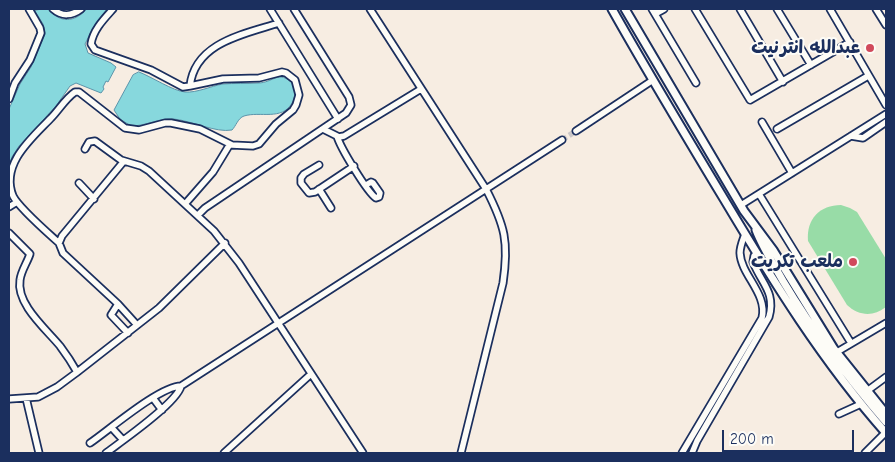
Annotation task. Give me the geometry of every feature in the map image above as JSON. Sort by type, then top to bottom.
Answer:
[{"type":"main road","points":[[612,9],[651,78],[745,234],[808,333],[861,404],[886,433]]},
{"type":"main road","points":[[625,9],[741,205],[773,250],[795,288],[837,352],[886,414]]},
{"type":"main road","points":[[651,78],[659,69]]},
{"type":"main road","points":[[752,222],[769,257],[814,329],[856,386],[886,422]]},
{"type":"street","points":[[9,98],[15,83],[29,62],[41,33],[29,9]]},
{"type":"street","points":[[54,9],[58,13],[69,15],[81,9]]},
{"type":"street","points":[[113,9],[93,36],[92,44],[95,50],[151,70],[183,86],[224,79],[259,78],[280,72],[286,73],[295,80],[299,95],[296,105],[289,113],[276,124],[261,142],[253,146],[230,144],[200,129],[171,123],[136,130],[125,128],[80,92],[75,92],[34,135],[14,160],[10,177],[12,192],[17,202],[59,243],[63,253],[118,304],[137,325]]},
{"type":"street","points":[[270,9],[335,121],[336,135],[340,144],[366,185]]},
{"type":"street","points":[[198,215],[205,208],[324,129],[349,110],[350,97],[294,9]]},
{"type":"street","points":[[370,9],[486,189],[504,234],[506,261],[501,291],[461,453]]},
{"type":"street","points":[[664,9],[654,11],[696,83]]},
{"type":"street","points":[[695,9],[748,99],[752,100],[850,42]]},
{"type":"street","points":[[740,9],[783,82]]},
{"type":"street","points":[[778,9],[811,65]]},
{"type":"street","points":[[876,9],[886,25]]},
{"type":"street","points":[[833,10],[868,76],[886,105]]},
{"type":"street","points":[[190,86],[197,65],[213,47],[233,37],[279,23]]},
{"type":"street","points":[[778,129],[868,76]]},
{"type":"street","points":[[576,131],[651,78]]},
{"type":"street","points":[[324,129],[336,135],[344,136],[421,89]]},
{"type":"street","points":[[741,205],[886,114]]},
{"type":"street","points":[[762,122],[792,173]]},
{"type":"street","points":[[851,136],[863,138],[886,122]]},
{"type":"street","points":[[106,453],[162,410],[181,386],[277,322],[562,140]]},
{"type":"street","points":[[85,149],[90,141],[95,141],[124,162],[149,171],[198,215],[225,243],[363,453]]},
{"type":"street","points":[[185,204],[213,172],[230,144]]},
{"type":"street","points":[[59,243],[62,236],[124,162]]},
{"type":"street","points":[[319,165],[303,175],[301,180],[308,192],[312,193],[320,189],[354,166]]},
{"type":"street","points":[[79,183],[94,199]]},
{"type":"street","points":[[320,189],[331,208]]},
{"type":"street","points":[[759,194],[851,343]]},
{"type":"street","points":[[9,207],[17,202]]},
{"type":"street","points":[[9,233],[30,254],[20,279],[20,290],[25,303],[61,347],[77,372]]},
{"type":"street","points":[[682,453],[762,318],[764,310],[762,302],[741,257],[740,249],[745,234]]},
{"type":"street","points":[[9,399],[38,397],[77,372],[159,308],[225,243]]},
{"type":"street","points":[[692,453],[697,441],[769,318],[771,310],[770,296],[753,262],[754,256],[757,253]]},
{"type":"street","points":[[118,304],[111,315],[128,333]]},
{"type":"street","points":[[837,352],[884,324],[886,331]]},
{"type":"street","points":[[224,453],[311,374]]},
{"type":"street","points":[[867,391],[886,377]]},
{"type":"street","points":[[90,444],[153,398],[175,386],[181,386]]},
{"type":"street","points":[[26,398],[39,453]]},
{"type":"street","points":[[153,398],[162,410]]},
{"type":"street","points":[[839,414],[861,404]]},
{"type":"street","points":[[112,428],[120,442],[120,453]]},
{"type":"street","points":[[865,453],[886,433]]},
{"type":"green space","name":"ملعب تكريت","points":[[841,205],[857,212],[886,259],[886,307],[871,314],[861,313],[847,305],[808,241],[809,226],[816,215],[827,208]]},
{"type":"water","points":[[48,9],[57,17],[67,20],[77,17],[87,9],[107,9],[93,28],[85,44],[88,53],[116,67],[108,82],[106,81],[101,93],[76,83],[70,86],[56,106],[19,146],[9,166],[9,109],[20,84],[31,67],[45,34],[43,24],[35,11]]},
{"type":"water","points":[[139,72],[185,92],[223,84],[258,83],[280,77],[293,84],[295,96],[288,109],[283,112],[244,116],[232,130],[219,130],[174,119],[131,126],[120,119],[114,110],[133,75]]},
{"type":"tunnel","points":[[562,140],[576,131]]},
{"type":"place","name":"عبدالله انترنيت","points":[[870,48]]},
{"type":"place","name":"ملعب تكريت","points":[[853,262]]}]
